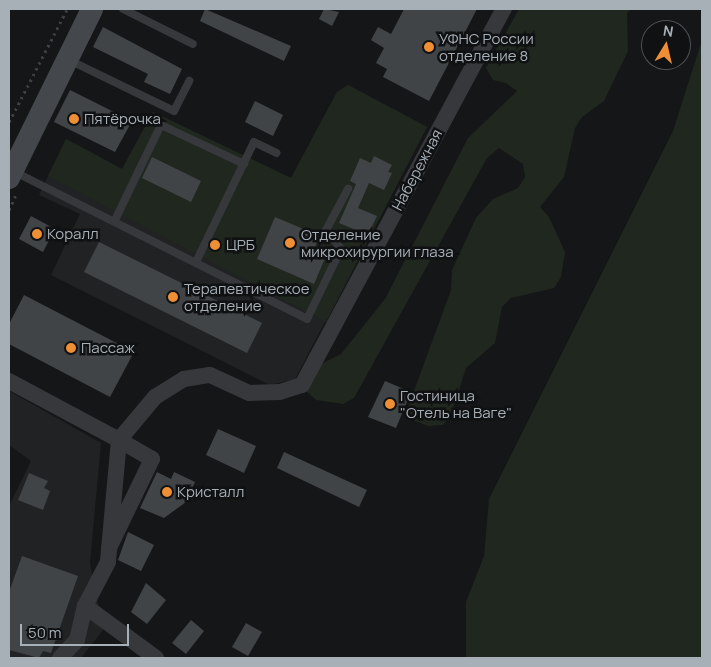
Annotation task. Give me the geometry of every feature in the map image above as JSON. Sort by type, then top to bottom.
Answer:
[{"type":"main road","points":[[11,174],[92,9]]},
{"type":"street","name":"Набережная","points":[[119,440],[155,397],[184,379],[210,375],[249,393],[280,392],[302,385],[504,9]]},
{"type":"street","points":[[9,381],[152,459],[109,548]]},
{"type":"street","points":[[60,658],[77,640],[85,606],[108,562],[119,440]]},
{"type":"street","points":[[85,606],[156,658]]},
{"type":"lane","points":[[123,9],[193,44]]},
{"type":"lane","points":[[67,59],[174,111],[189,81]]},
{"type":"lane","points":[[115,220],[162,124],[244,164]]},
{"type":"lane","points":[[196,262],[254,142],[277,153]]},
{"type":"lane","points":[[11,174],[115,220],[307,319],[341,249],[326,230],[348,189]]},
{"type":"path","points":[[9,122],[67,9]]},
{"type":"shaded area","points":[[519,9],[631,9],[627,13],[628,51],[604,101],[582,117],[575,128],[564,177],[540,207],[549,217],[565,252],[561,277],[554,288],[511,298],[502,307],[495,343],[466,368],[451,415],[443,425],[428,426],[415,421],[407,410],[451,290],[452,270],[476,218],[493,199],[518,188],[525,177],[523,164],[499,148],[487,158],[354,398],[343,404],[316,400],[306,391],[317,366],[341,354],[385,299],[468,138],[517,91],[506,83],[493,80],[486,68]]},
{"type":"shaded area","points":[[702,40],[702,658],[466,658],[466,602],[484,556],[489,499],[673,131]]},
{"type":"shaded area","name":"ЦРБ","points":[[348,85],[427,127],[295,379],[270,385],[51,275],[80,214],[39,195],[66,139],[122,169],[153,112],[291,178],[337,92]]},
{"type":"shaded area","name":"ЦРБ","points":[[348,85],[427,127],[326,322],[48,176],[66,139],[122,169],[153,112],[291,178],[337,92]]},
{"type":"shaded area","points":[[9,391],[101,443],[90,563],[103,630],[81,658],[9,658],[9,506],[31,461],[9,445]]},
{"type":"building","points":[[205,9],[291,46],[284,61],[200,21]]},
{"type":"building","points":[[324,9],[339,12],[332,26],[319,19]]},
{"type":"building","points":[[404,9],[477,9],[429,101],[383,77],[387,69],[376,63],[384,48],[371,40],[378,27],[391,34]]},
{"type":"building","points":[[103,27],[182,69],[170,94],[144,82],[148,74],[93,47]]},
{"type":"building","points":[[70,90],[132,121],[115,152],[54,122]]},
{"type":"building","points":[[255,101],[283,115],[273,136],[245,122]]},
{"type":"building","points":[[374,156],[392,165],[388,172],[392,173],[384,190],[369,183],[358,208],[377,216],[368,235],[339,223],[356,184],[350,181],[360,158],[371,163]]},
{"type":"building","points":[[152,157],[201,181],[191,202],[142,178]]},
{"type":"building","name":"Коралл","points":[[31,216],[55,229],[43,252],[19,239]]},
{"type":"building","name":"Отделение микрохирургии глаза","points":[[275,217],[320,236],[313,251],[326,256],[314,284],[257,259]]},
{"type":"building","name":"Терапевтическое отделение","points":[[99,242],[262,323],[247,353],[84,272]]},
{"type":"building","name":"Пассаж","points":[[24,295],[134,352],[110,397],[9,344],[9,324]]},
{"type":"building","name":"Гостиница \"Отель на Ваге\"","points":[[385,381],[411,392],[396,428],[368,417]]},
{"type":"building","points":[[218,429],[256,446],[244,473],[206,455]]},
{"type":"building","points":[[284,452],[367,490],[359,507],[277,468]]},
{"type":"building","name":"Кристалл","points":[[157,472],[171,479],[174,472],[195,482],[186,502],[164,518],[140,508]]},
{"type":"building","points":[[29,473],[48,481],[44,488],[50,491],[43,510],[18,500]]},
{"type":"building","points":[[128,532],[154,545],[141,571],[118,560]]},
{"type":"building","points":[[22,556],[78,576],[51,653],[43,651],[39,658],[9,650],[9,592]]},
{"type":"building","points":[[146,583],[166,600],[147,624],[131,612]]},
{"type":"building","points":[[191,620],[204,631],[186,654],[172,643]]},
{"type":"building","points":[[246,623],[262,632],[248,656],[232,647]]},
{"type":"place","name":"УФНС России отделение 8","points":[[429,47]]},
{"type":"place","name":"Пятёрочка","points":[[74,119]]},
{"type":"place","name":"Коралл","points":[[37,234]]},
{"type":"place","name":"Отделение микрохирургии глаза","points":[[290,243]]},
{"type":"place","name":"ЦРБ","points":[[215,245]]},
{"type":"place","name":"Терапевтическое отделение","points":[[173,297]]},
{"type":"place","name":"Пассаж","points":[[71,348]]},
{"type":"place","name":"Гостиница \"Отель на Ваге\"","points":[[390,404]]},
{"type":"place","name":"Кристалл","points":[[167,492]]}]
